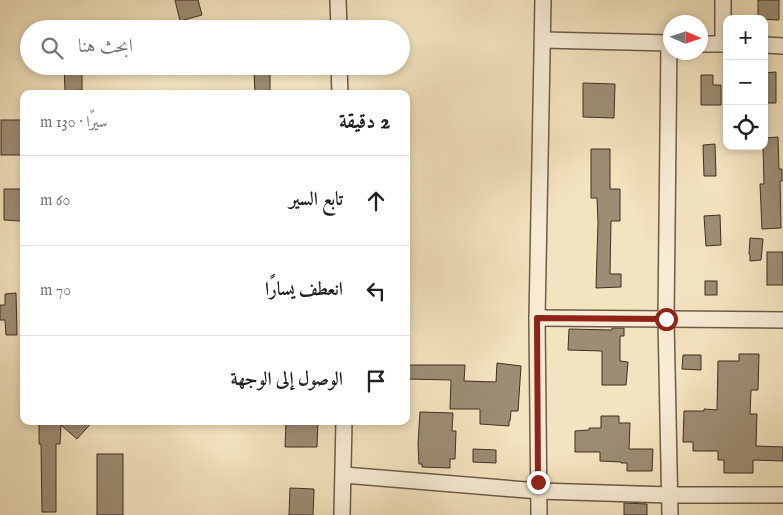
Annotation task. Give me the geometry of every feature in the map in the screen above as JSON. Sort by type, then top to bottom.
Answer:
[{"type":"street","points":[[338,0],[339,20]]},
{"type":"street","points":[[540,515],[537,318],[543,0]]},
{"type":"street","points":[[723,0],[724,15]]},
{"type":"street","points":[[543,40],[663,43]]},
{"type":"street","points":[[708,44],[723,44]]},
{"type":"street","points":[[768,45],[783,46]]},
{"type":"street","points":[[670,60],[666,319],[670,515]]},
{"type":"street","points":[[340,75],[340,90]]},
{"type":"street","points":[[537,318],[783,320]]},
{"type":"street","points":[[342,515],[344,425]]},
{"type":"street","points":[[344,476],[539,491],[669,495],[783,495]]},
{"type":"building","points":[[175,0],[198,0],[202,15],[180,20]]},
{"type":"building","points":[[758,0],[779,0],[779,20],[768,19],[768,15],[758,15]]},
{"type":"building","points":[[776,72],[776,103],[768,103],[768,73]]},
{"type":"building","points":[[64,75],[82,75],[82,90],[65,90]]},
{"type":"building","points":[[254,75],[270,75],[270,90],[255,90]]},
{"type":"building","points":[[701,75],[713,75],[713,85],[721,85],[721,105],[701,105]]},
{"type":"building","points":[[583,83],[615,84],[614,118],[583,117]]},
{"type":"building","points":[[1,120],[20,120],[20,155],[1,155]]},
{"type":"building","points":[[778,137],[779,169],[782,169],[782,181],[780,181],[781,228],[762,229],[760,184],[764,184],[763,150],[768,150],[768,138]]},
{"type":"building","points":[[715,144],[716,176],[704,176],[703,145]]},
{"type":"building","points":[[591,149],[610,149],[610,189],[620,189],[620,221],[611,221],[610,274],[621,274],[621,287],[596,288],[598,222],[597,198],[591,198]]},
{"type":"building","points":[[4,189],[20,189],[20,221],[4,220]]},
{"type":"building","points":[[720,215],[721,245],[706,246],[704,216]]},
{"type":"building","points":[[750,238],[763,239],[761,260],[750,261]]},
{"type":"building","points":[[767,252],[783,252],[783,285],[767,285]]},
{"type":"building","points":[[705,281],[717,281],[717,295],[705,295]]},
{"type":"building","points":[[16,293],[17,335],[6,335],[5,320],[0,320],[0,305],[5,305],[5,294]]},
{"type":"building","points":[[612,328],[624,328],[624,336],[620,336],[620,361],[628,362],[626,385],[602,385],[602,351],[568,350],[569,329],[612,330]]},
{"type":"building","points":[[739,354],[759,354],[758,390],[751,390],[750,414],[757,414],[756,446],[783,447],[783,461],[753,460],[753,473],[724,473],[724,460],[718,460],[718,451],[693,451],[693,442],[683,442],[684,411],[717,410],[718,361],[739,361]]},
{"type":"building","points":[[683,355],[701,355],[701,370],[682,369]]},
{"type":"building","points":[[497,363],[521,366],[518,411],[511,411],[509,426],[480,424],[480,409],[450,409],[451,380],[410,379],[410,365],[465,365],[464,381],[496,382]]},
{"type":"building","points":[[420,412],[453,413],[452,431],[456,431],[455,459],[450,459],[450,468],[422,467],[422,464],[419,464]]},
{"type":"building","points":[[601,416],[619,416],[619,423],[630,423],[629,449],[653,449],[652,471],[627,471],[627,463],[600,461],[600,452],[575,452],[575,431],[601,428]]},
{"type":"building","points":[[39,425],[61,425],[60,444],[56,444],[56,512],[42,512],[41,444],[39,444]]},
{"type":"building","points":[[61,425],[89,425],[77,439]]},
{"type":"building","points":[[286,425],[318,425],[317,447],[285,447]]},
{"type":"building","points":[[473,449],[496,450],[496,463],[473,462]]},
{"type":"building","points":[[97,454],[123,454],[123,515],[97,515]]},
{"type":"building","points":[[290,488],[314,489],[313,515],[289,515]]},
{"type":"building","points":[[624,503],[647,504],[647,515],[624,515]]},
{"type":"route","points":[[538,482],[537,318],[666,319]]}]
